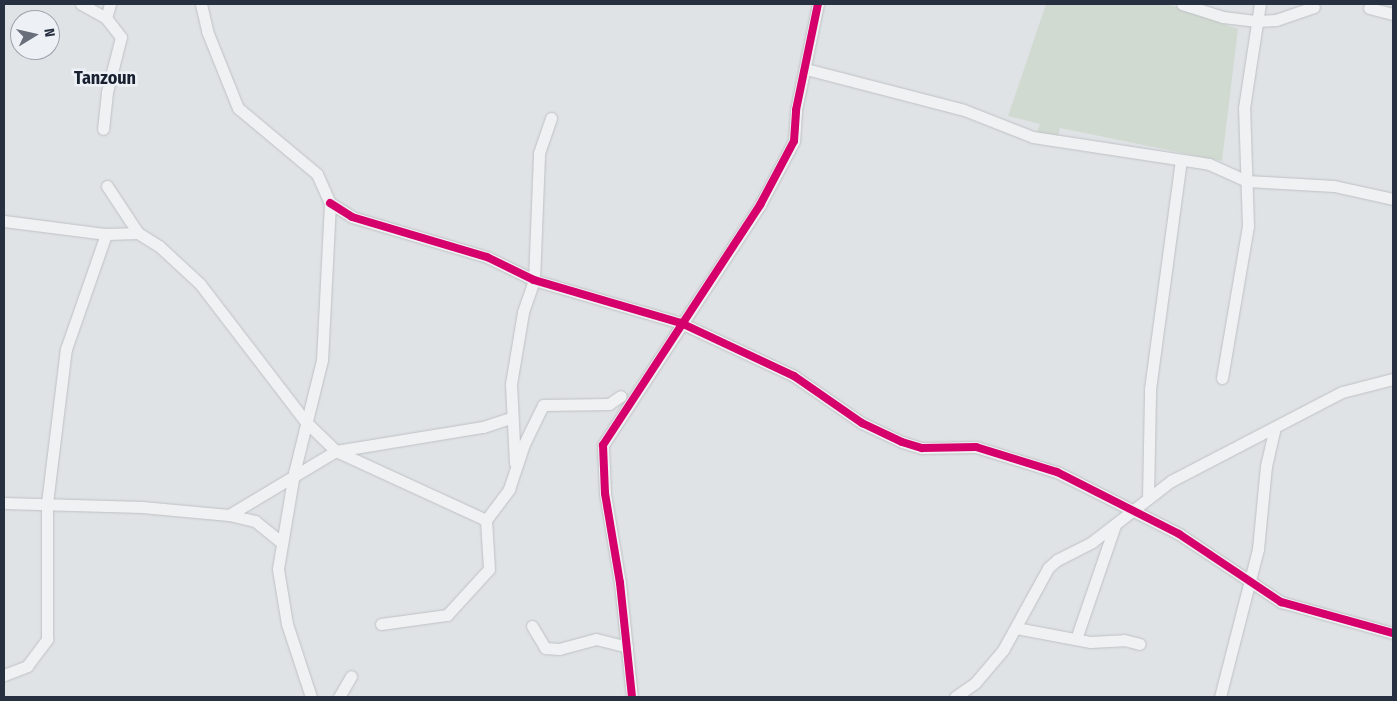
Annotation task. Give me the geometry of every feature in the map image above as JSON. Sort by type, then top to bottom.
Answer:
[{"type":"street","points":[[81,4],[106,18],[121,37],[107,92],[103,129]]},
{"type":"street","points":[[106,18],[110,4]]},
{"type":"street","points":[[201,4],[207,31],[238,108],[317,174],[330,203],[322,360],[294,474],[280,541],[278,569],[286,624],[311,697]]},
{"type":"street","points":[[632,697],[627,647],[608,513],[603,445],[681,322],[760,205],[783,164],[794,141],[796,110],[818,4]]},
{"type":"street","points":[[1182,4],[1223,17],[1257,21],[1276,20],[1314,7]]},
{"type":"street","points":[[1222,378],[1248,226],[1244,108],[1260,4]]},
{"type":"street","points":[[1369,8],[1393,14]]},
{"type":"street","points":[[806,69],[964,110],[1033,137],[1209,164],[1246,181],[1334,186],[1393,199]]},
{"type":"street","points":[[516,470],[510,418],[515,359],[534,280],[539,153],[551,118]]},
{"type":"street","points":[[1148,498],[1150,389],[1181,160]]},
{"type":"street","points":[[107,186],[138,233],[159,246],[200,284],[306,422],[336,451],[486,520]]},
{"type":"street","points":[[330,203],[352,217],[487,258],[534,280],[681,322],[809,384],[862,423],[902,442],[922,448],[976,447],[1057,472],[1179,534],[1249,583],[1281,602],[1393,633]]},
{"type":"street","points":[[4,221],[106,234],[138,233]]},
{"type":"street","points":[[4,674],[27,666],[47,639],[47,503],[66,349],[106,234]]},
{"type":"street","points":[[955,697],[975,683],[1016,628],[1048,568],[1115,525],[1131,510],[1171,481],[1274,431],[1342,392],[1393,378]]},
{"type":"street","points":[[381,624],[432,619],[455,610],[489,568],[486,520],[509,489],[543,405],[609,404],[621,396]]},
{"type":"street","points":[[229,515],[294,474],[336,451],[477,428],[510,418]]},
{"type":"street","points":[[1220,697],[1249,583],[1274,431]]},
{"type":"street","points":[[4,503],[47,503],[229,515],[255,521],[280,541]]},
{"type":"street","points":[[1076,639],[1115,525]]},
{"type":"street","points":[[532,626],[545,648],[559,649],[596,639],[627,647]]},
{"type":"street","points":[[1016,628],[1098,642],[1124,640],[1140,644]]},
{"type":"street","points":[[339,697],[352,676]]},
{"type":"shaded area","points":[[1046,4],[1168,4],[1238,29],[1222,161],[1060,128],[1057,139],[1036,134],[1040,124],[1008,116]]},
{"type":"cycle path","points":[[632,697],[620,583],[605,493],[603,445],[760,205],[794,141],[796,110],[818,4]]},
{"type":"cycle path","points":[[330,203],[352,217],[487,257],[534,280],[681,323],[794,376],[862,423],[902,442],[922,448],[976,447],[1057,472],[1179,534],[1281,602],[1393,633]]},
{"type":"district","name":"Tanzoun","points":[[105,78]]}]
